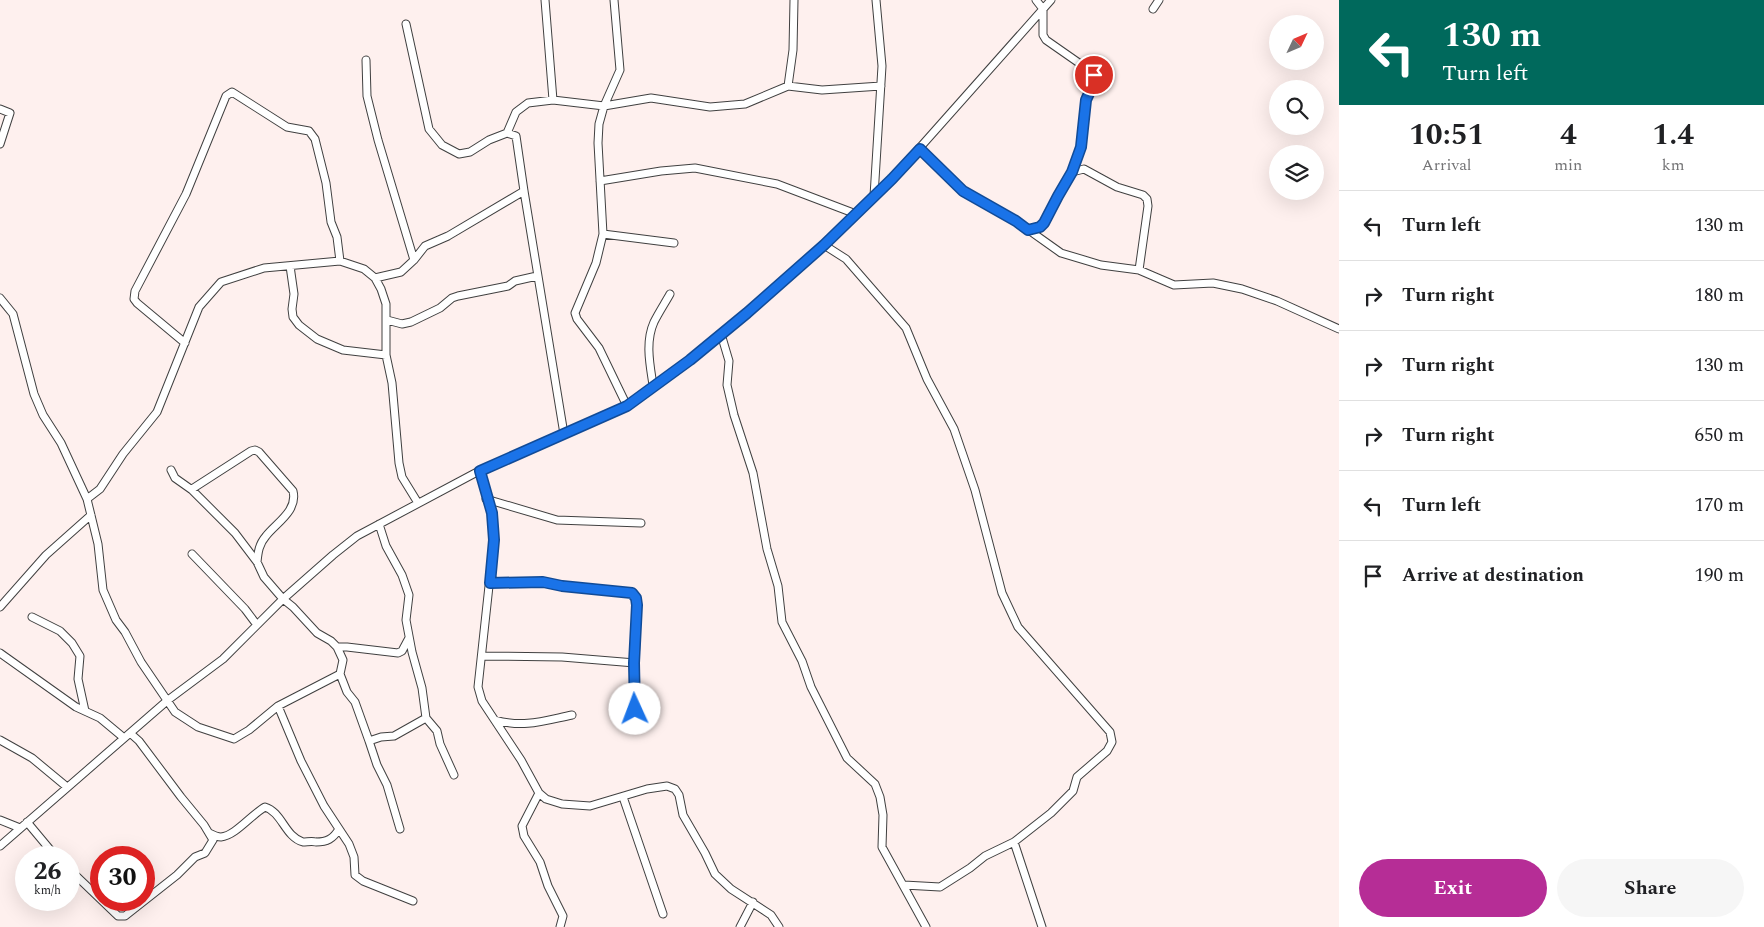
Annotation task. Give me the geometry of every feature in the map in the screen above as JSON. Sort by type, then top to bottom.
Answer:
[{"type":"street","points":[[545,0],[553,100]]},
{"type":"street","points":[[614,0],[620,70],[604,106],[599,124],[603,234],[596,263],[575,313],[577,319],[599,348],[627,406]]},
{"type":"street","points":[[788,86],[793,50],[794,0]]},
{"type":"street","points":[[874,196],[882,66],[876,0]]},
{"type":"street","points":[[1028,230],[1040,227],[1044,223],[1072,172],[1081,147],[1086,100],[1095,80],[1094,75],[1046,40],[1043,35],[1043,9],[1036,0]]},
{"type":"street","points":[[0,846],[168,700],[224,659],[283,599],[333,555],[358,536],[480,471],[627,406],[653,385],[690,360],[747,313],[856,214],[920,149],[1051,0]]},
{"type":"street","points":[[1153,9],[1159,0]]},
{"type":"street","points":[[406,24],[429,129],[442,145],[459,154],[470,152],[489,140],[508,133],[516,136],[537,276],[564,434]]},
{"type":"street","points":[[366,60],[368,96],[378,140],[414,260]]},
{"type":"street","points":[[508,133],[516,112],[528,104],[553,100],[604,106],[651,98],[710,107],[745,104],[788,86],[822,90],[881,86]]},
{"type":"street","points":[[185,342],[137,303],[134,299],[135,291],[186,194],[226,96],[232,92],[287,127],[309,131],[315,139],[326,183],[331,222],[337,237],[340,262]]},
{"type":"street","points":[[0,109],[10,113],[0,144]]},
{"type":"street","points":[[920,149],[963,191],[1016,221],[1061,253],[1100,265],[1140,270],[1174,285],[1213,283],[1242,289],[1277,301],[1339,329]]},
{"type":"street","points":[[600,181],[661,171],[695,168],[777,184],[856,214]]},
{"type":"street","points":[[1072,172],[1084,169],[1117,187],[1143,195],[1147,199],[1148,206],[1140,270]]},
{"type":"street","points":[[375,278],[401,272],[425,246],[448,236],[524,191]]},
{"type":"street","points":[[603,234],[674,242]]},
{"type":"street","points":[[824,245],[846,259],[906,328],[927,379],[954,429],[974,490],[1002,593],[1018,627],[1110,732],[1112,742],[1107,751],[1077,777],[1073,791],[1050,813],[1014,842],[985,856],[940,887],[904,885]]},
{"type":"street","points":[[86,499],[100,490],[123,454],[157,412],[199,307],[220,282],[264,268],[340,262],[364,269],[375,278],[386,304],[386,355],[392,383],[399,463],[402,477],[418,503]]},
{"type":"street","points":[[290,266],[294,294],[293,317],[299,325],[317,339],[343,350],[386,355]]},
{"type":"street","points":[[387,320],[402,324],[411,322],[440,308],[458,296],[508,286],[515,280],[537,276]]},
{"type":"street","points":[[653,385],[648,353],[653,323],[670,294]]},
{"type":"street","points":[[0,298],[13,314],[34,394],[43,415],[61,443],[86,499],[98,544],[103,590],[107,602],[141,662],[175,712],[198,727],[234,739],[249,730],[278,706],[340,674]]},
{"type":"street","points":[[721,334],[729,361],[727,385],[734,415],[753,473],[767,549],[778,586],[782,622],[847,758],[875,784],[880,797],[883,816],[882,847],[926,927]]},
{"type":"street","points":[[192,489],[251,451],[260,452],[293,491],[294,497],[288,511],[265,536],[258,550],[257,562]]},
{"type":"street","points":[[171,470],[175,478],[192,489],[236,533],[257,562],[264,577],[283,599],[317,633],[337,648],[343,660],[340,674],[347,692],[355,702],[377,765],[387,785],[400,829]]},
{"type":"street","points":[[480,471],[486,498],[492,513],[494,540],[478,687],[482,701],[521,760],[540,793],[546,799],[562,804],[590,806],[654,788],[668,786],[675,789],[679,795],[683,815],[715,874],[731,889],[771,915],[779,927]]},
{"type":"street","points":[[486,498],[558,520],[641,523]]},
{"type":"street","points":[[0,607],[46,555],[91,516]]},
{"type":"street","points":[[379,524],[386,546],[402,575],[409,595],[406,620],[422,688],[426,718],[437,731],[440,744],[454,775]]},
{"type":"street","points":[[192,554],[245,609],[257,625]]},
{"type":"street","points":[[490,583],[543,582],[562,586],[632,593],[636,598],[637,605],[634,663],[635,709],[644,723]]},
{"type":"street","points":[[32,617],[60,631],[72,643],[80,656],[78,679],[85,711]]},
{"type":"street","points":[[398,653],[402,651],[409,638]]},
{"type":"street","points":[[337,648],[347,647],[398,653],[414,659]]},
{"type":"street","points":[[0,653],[76,707],[100,718],[138,741],[204,825],[213,840],[205,853],[195,857],[126,916],[118,916],[80,880]]},
{"type":"street","points":[[482,656],[562,657],[634,663]]},
{"type":"street","points":[[278,706],[301,761],[349,844],[354,857],[356,876],[363,881],[413,901]]},
{"type":"street","points":[[494,720],[525,725],[572,716]]},
{"type":"street","points":[[369,740],[394,736],[426,718]]},
{"type":"street","points":[[0,740],[32,758],[67,787]]},
{"type":"street","points":[[540,793],[522,826],[524,836],[540,862],[548,886],[563,916],[560,927]]},
{"type":"street","points":[[623,797],[663,914]]},
{"type":"street","points":[[209,833],[221,837],[232,834],[254,814],[265,807],[272,809],[287,830],[303,842],[325,842],[335,836],[339,829]]},
{"type":"street","points":[[0,820],[20,828]]},
{"type":"street","points":[[27,822],[47,846]]},
{"type":"street","points":[[1014,842],[1042,927]]},
{"type":"street","points":[[740,927],[753,902]]},
{"type":"route","points":[[635,709],[636,598],[632,593],[562,586],[543,582],[490,583],[494,540],[492,513],[486,498],[480,471],[627,406],[653,385],[690,360],[824,245],[920,149],[963,191],[1016,221],[1028,230],[1040,227],[1072,172],[1081,147],[1086,100],[1095,80],[1094,75]]}]
